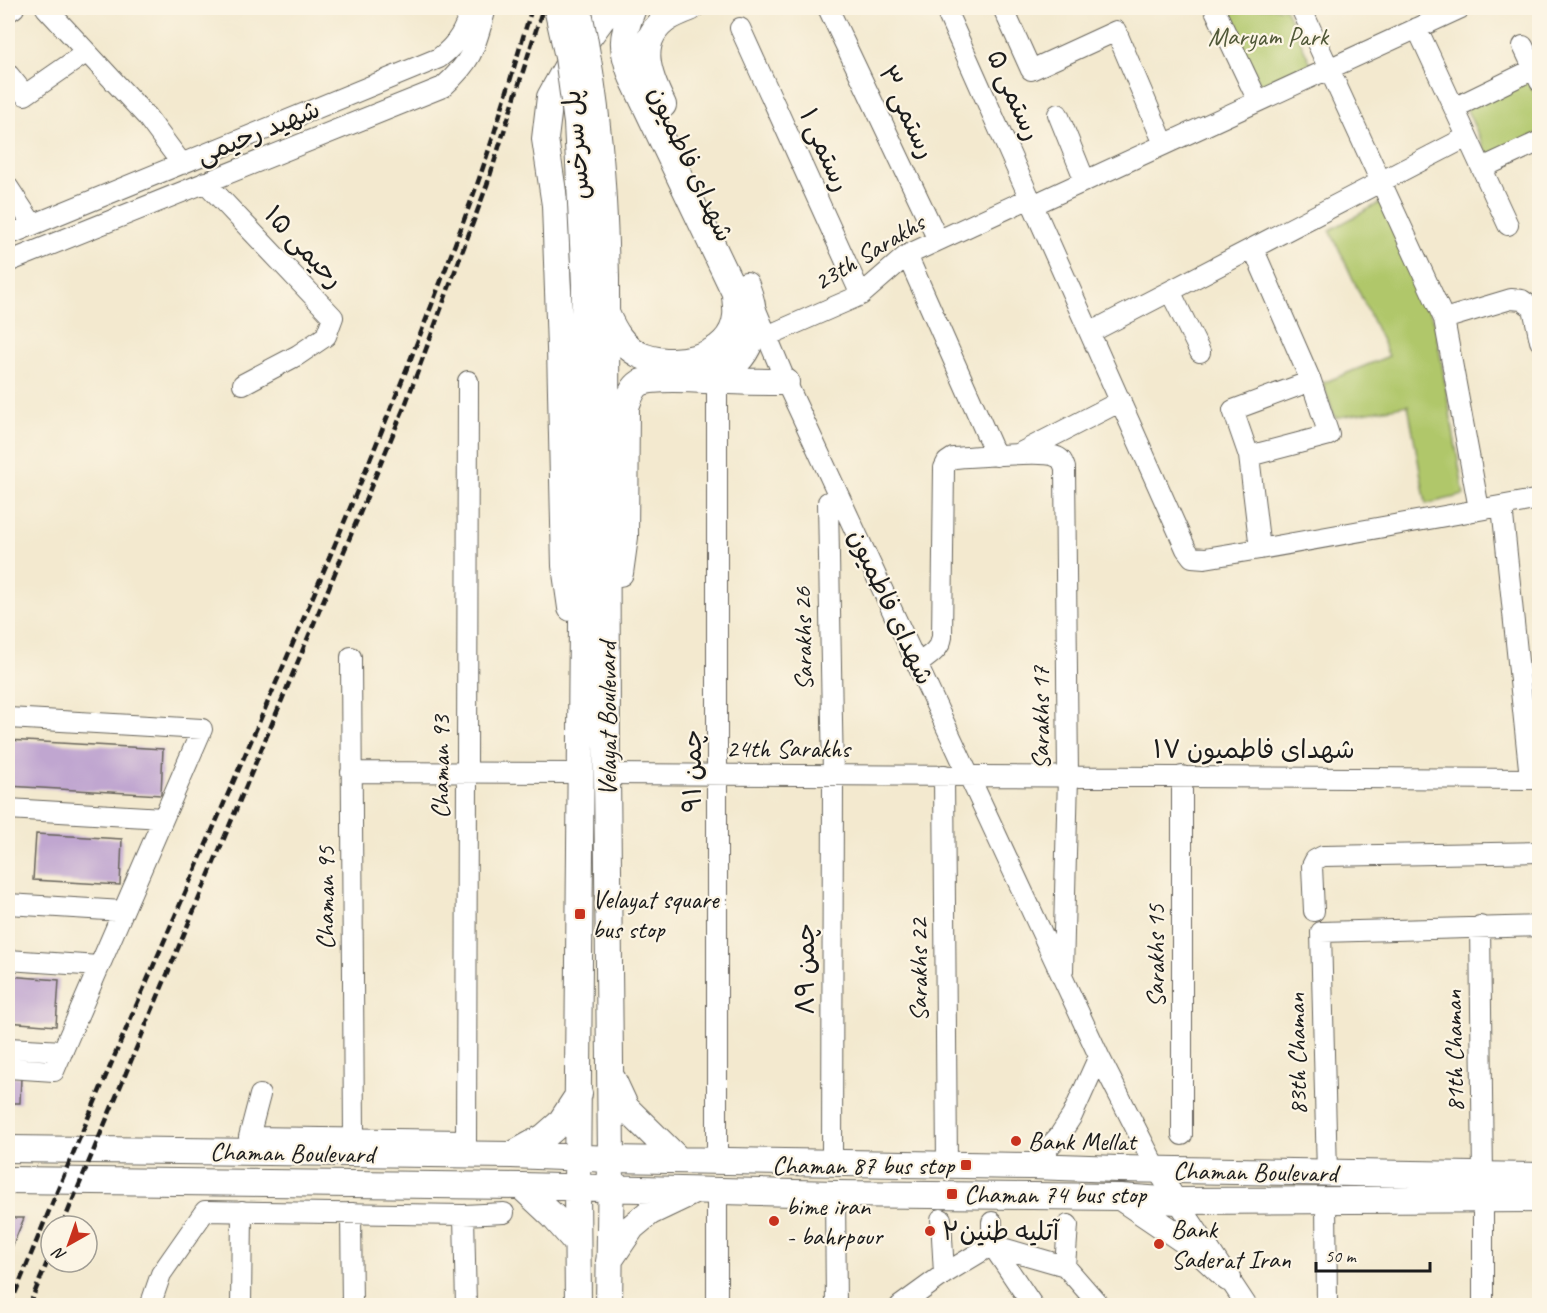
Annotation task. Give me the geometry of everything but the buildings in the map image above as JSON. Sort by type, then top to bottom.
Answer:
[{"type":"main road","name":"پل سرخس","points":[[557,8],[568,57],[595,282]]},
{"type":"main road","name":"پل سرخس","points":[[578,8],[588,50],[598,123],[605,226],[595,282]]},
{"type":"main road","points":[[582,680],[564,566],[555,205],[545,139],[550,97],[566,68],[602,19],[614,8]]},
{"type":"main road","points":[[606,312],[615,333],[625,344],[637,353],[656,360],[680,360],[700,356],[719,347],[729,336],[736,317],[735,293],[632,77],[623,52],[624,28],[633,8]]},
{"type":"main road","name":"شهدای فاطمیون","points":[[690,8],[666,19],[651,36],[647,53],[649,76],[734,255],[753,302]]},
{"type":"main road","name":"Velayat Boulevard","points":[[595,282],[606,312],[611,1188]]},
{"type":"main road","name":"Velayat Boulevard","points":[[577,1187],[582,680],[595,282]]},
{"type":"main road","points":[[713,380],[730,369],[751,343],[755,330],[753,302]]},
{"type":"main road","points":[[607,675],[625,537],[626,407],[632,391],[641,383],[713,380],[786,382]]},
{"type":"main road","points":[[609,1072],[626,1108],[679,1160]]},
{"type":"main road","points":[[512,1155],[544,1137],[560,1123],[579,1094]]},
{"type":"main road","name":"Chaman Boulevard","points":[[8,1149],[466,1147],[512,1155],[611,1159],[947,1164],[1327,1174],[1483,1187],[1539,1199]]},
{"type":"main road","points":[[1326,1200],[1327,1174]]},
{"type":"main road","name":"Chaman Boulevard","points":[[1120,1197],[1177,1201],[1326,1200],[1483,1187],[1539,1176]]},
{"type":"main road","name":"Chaman Boulevard","points":[[8,1180],[611,1188]]},
{"type":"main road","points":[[521,1186],[553,1216],[577,1243]]},
{"type":"main road","points":[[577,1187],[578,1305]]},
{"type":"main road","points":[[609,1305],[611,1188],[835,1194],[1120,1197],[1197,1249],[1228,1278]]},
{"type":"main road","points":[[609,1261],[632,1227],[650,1212],[706,1190]]},
{"type":"street","points":[[8,12],[14,8]]},
{"type":"street","points":[[46,8],[147,117],[182,164]]},
{"type":"street","name":"شهید رحیمی","points":[[8,235],[439,58],[453,48],[462,35],[472,8]]},
{"type":"street","name":"شهید رحیمی","points":[[8,262],[443,87],[462,70],[474,50],[486,8]]},
{"type":"street","name":"رستمی ۳","points":[[828,8],[938,240]]},
{"type":"street","name":"رستمی ۵","points":[[945,8],[1186,549],[1192,556],[1205,558],[1260,549]]},
{"type":"street","points":[[1003,8],[1031,70],[1116,31],[1164,144]]},
{"type":"street","points":[[1214,8],[1258,101]]},
{"type":"street","points":[[1302,8],[1444,319],[1479,509]]},
{"type":"street","name":"23th Sarakhs","points":[[767,336],[861,294],[907,255],[938,240],[1085,181],[1461,8]]},
{"type":"street","name":"رستمی ۱","points":[[740,28],[861,294]]},
{"type":"street","points":[[1417,28],[1508,225]]},
{"type":"street","points":[[1454,108],[1537,75],[1523,46]]},
{"type":"street","points":[[9,75],[25,95],[87,52]]},
{"type":"street","points":[[1058,114],[1085,181]]},
{"type":"street","points":[[285,122],[294,146]]},
{"type":"street","points":[[1090,332],[1467,137]]},
{"type":"street","points":[[1482,168],[1539,141]]},
{"type":"street","name":"رحیمی ۱۵","points":[[205,182],[333,317],[326,336],[298,355],[243,384]]},
{"type":"street","points":[[8,187],[33,225]]},
{"type":"street","points":[[1249,456],[1329,435],[1311,381],[1252,248]]},
{"type":"street","points":[[907,255],[996,456]]},
{"type":"street","points":[[1170,291],[1200,352]]},
{"type":"street","points":[[1444,319],[1511,299],[1522,300],[1533,308],[1539,340]]},
{"type":"street","name":"شهدای فاطمیون","points":[[753,302],[786,382],[1099,1056],[1157,1170],[1177,1201]]},
{"type":"street","name":"چمن ۹۱","points":[[713,380],[719,775],[717,1160]]},
{"type":"street","name":"Chaman 93","points":[[466,1147],[468,381]]},
{"type":"street","points":[[1311,381],[1233,410],[1249,456],[1260,549],[1539,499]]},
{"type":"street","points":[[918,664],[941,644],[945,468],[947,462],[953,458],[1018,454],[1121,401]]},
{"type":"street","name":"Sarakhs 17","points":[[1018,454],[1055,455],[1062,460],[1065,468],[1068,776],[1063,976]]},
{"type":"street","name":"Sarakhs 26","points":[[828,502],[833,775]]},
{"type":"street","points":[[1502,506],[1534,778]]},
{"type":"street","name":"Chaman 95","points":[[351,657],[354,1138]]},
{"type":"street","points":[[8,718],[202,729],[54,1071],[8,1068]]},
{"type":"street","points":[[351,772],[581,773]]},
{"type":"street","name":"24th Sarakhs","points":[[607,774],[969,775]]},
{"type":"street","name":"چمن ۸۹","points":[[832,1162],[833,775]]},
{"type":"street","name":"Sarakhs 22","points":[[944,775],[947,1164]]},
{"type":"street","name":"شهدای فاطمیون ۱۷","points":[[969,775],[1534,778]]},
{"type":"street","name":"Sarakhs 15","points":[[1182,776],[1182,1135]]},
{"type":"street","points":[[8,809],[163,818]]},
{"type":"street","points":[[1314,910],[1312,866],[1315,860],[1323,856],[1539,852]]},
{"type":"street","points":[[8,904],[123,911]]},
{"type":"street","points":[[1480,926],[1539,926]]},
{"type":"street","name":"83th Chaman","points":[[1327,1174],[1321,932],[1480,926]]},
{"type":"street","name":"81th Chaman","points":[[1480,926],[1483,1305]]},
{"type":"street","points":[[8,960],[99,966]]},
{"type":"street","points":[[8,1048],[63,1051]]},
{"type":"street","points":[[1031,1166],[1059,1136],[1072,1116],[1099,1056]]},
{"type":"street","points":[[260,1095],[249,1137],[354,1138],[466,1147]]},
{"type":"street","points":[[706,1190],[717,1305]]},
{"type":"street","points":[[835,1194],[836,1305]]},
{"type":"street","points":[[1326,1200],[1328,1302]]},
{"type":"street","points":[[1177,1201],[1247,1305]]},
{"type":"street","points":[[150,1305],[161,1275],[205,1211],[464,1215],[504,1213]]},
{"type":"street","points":[[241,1305],[242,1211]]},
{"type":"street","points":[[351,1213],[352,1305]]},
{"type":"street","points":[[464,1215],[466,1305]]},
{"type":"street","points":[[941,1219],[944,1274]]},
{"type":"street","points":[[992,1222],[992,1245],[1033,1305]]},
{"type":"street","points":[[1065,1266],[1068,1225]]},
{"type":"street","points":[[904,1304],[944,1274],[992,1245],[1065,1266],[1100,1305]]},
{"type":"green space","name":"Maryam Park","points":[[1224,8],[1285,8],[1311,64],[1262,88]]},
{"type":"green space","points":[[1528,78],[1539,102],[1539,133],[1488,156],[1466,108]]},
{"type":"green space","points":[[1383,201],[1435,324],[1464,495],[1426,504],[1408,405],[1335,418],[1323,383],[1389,356],[1330,230]]},
{"type":"railway","points":[[10,1306],[68,1165],[368,465],[478,182],[532,8]]},
{"type":"railway","points":[[67,1214],[406,403],[487,185],[543,8]]},
{"type":"railway","points":[[29,1306],[42,1274]]},
{"type":"place","name":"Velayat square bus stop","points":[[580,914]]},
{"type":"place","name":"Bank Mellat","points":[[1016,1141]]},
{"type":"place","name":"Chaman 87 bus stop","points":[[966,1165]]},
{"type":"place","name":"Chaman 74 bus stop","points":[[952,1194]]},
{"type":"place","name":"bime iran - bahrpour","points":[[774,1221]]},
{"type":"place","name":"آتلیه طنین۲","points":[[930,1231]]},
{"type":"place","name":"Bank Saderat Iran","points":[[1159,1244]]}]
